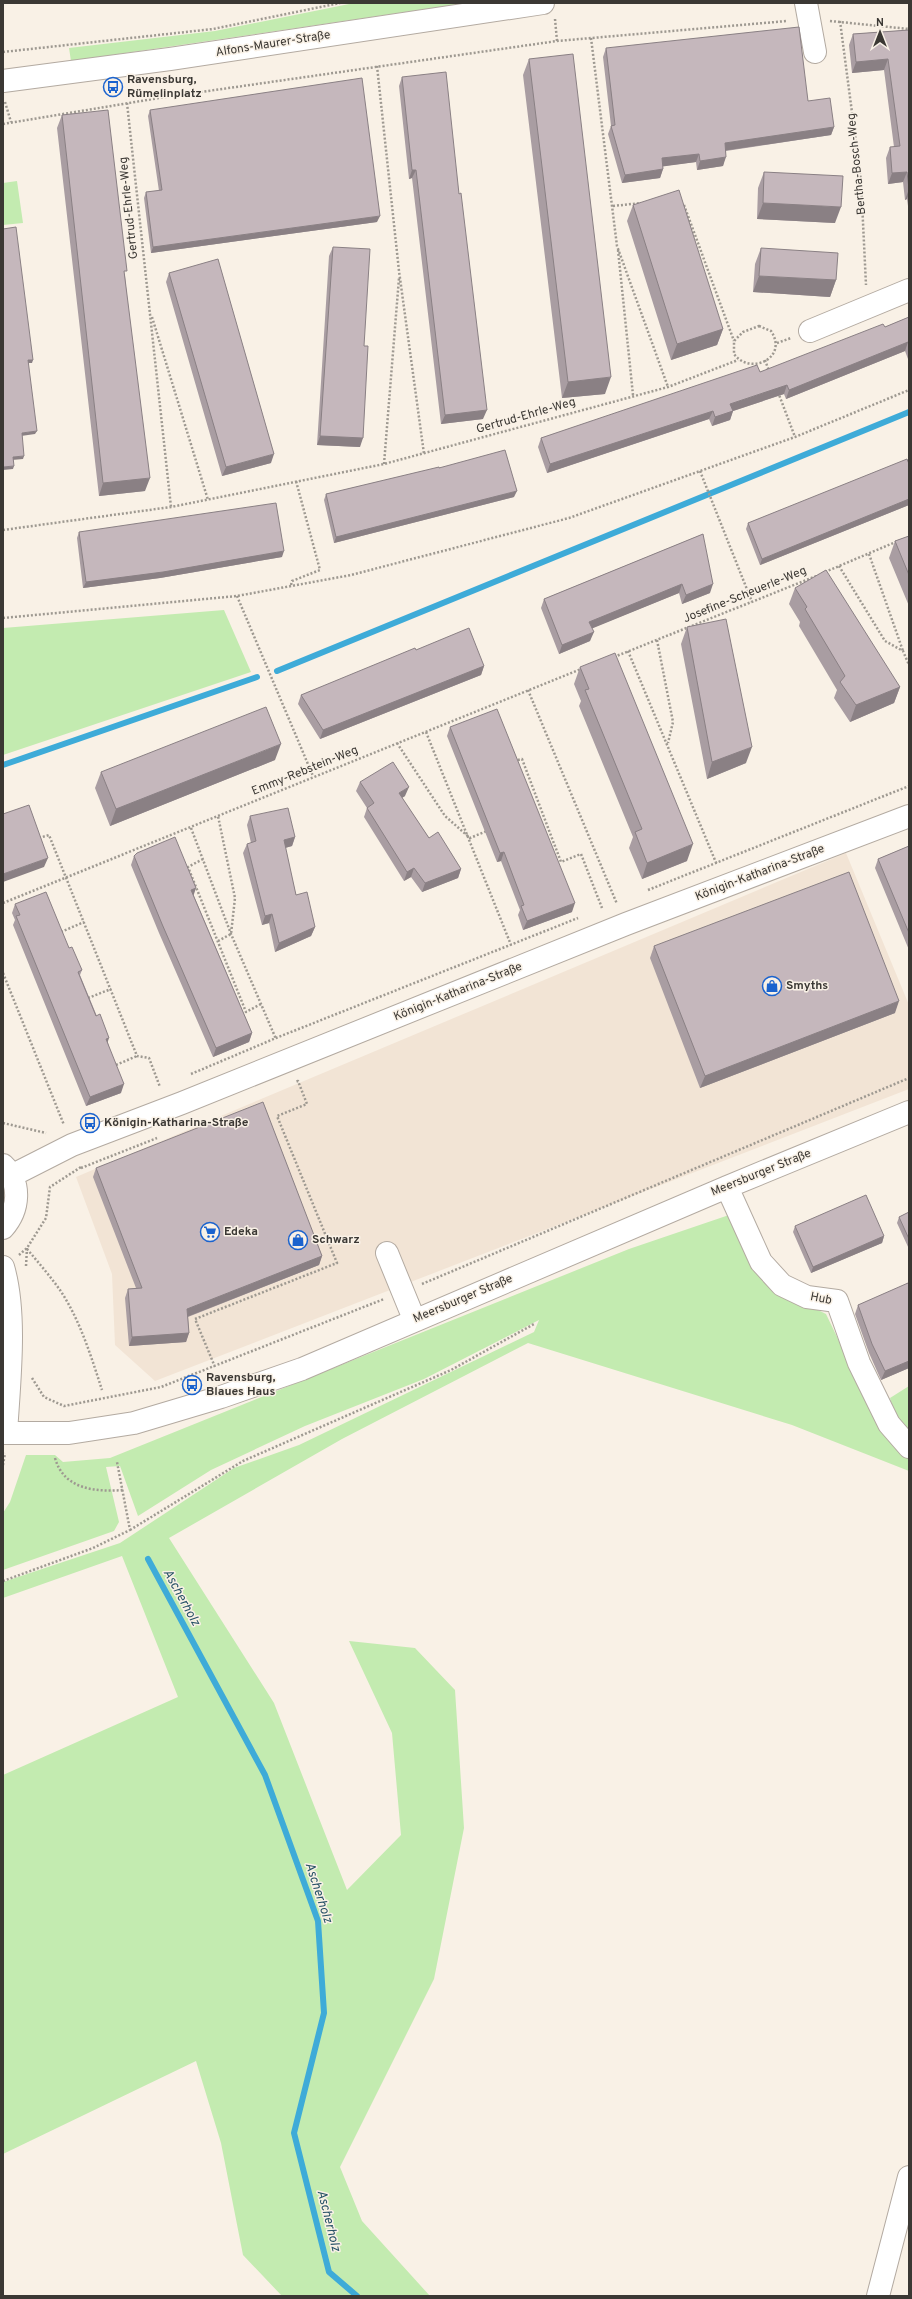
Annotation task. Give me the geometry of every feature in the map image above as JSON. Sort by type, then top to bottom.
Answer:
[{"type":"street","name":"Alfons-Maurer-Straße","points":[[3,81],[170,59],[543,3]]},
{"type":"street","points":[[807,11],[815,52]]},
{"type":"street","points":[[810,331],[909,290]]},
{"type":"street","name":"Königin-Katharina-Straße","points":[[7,1170],[285,1061],[626,924],[909,816]]},
{"type":"street","name":"Meersburger Straße","points":[[5,1433],[69,1433],[134,1423],[221,1397],[302,1369],[414,1319],[909,1112]]},
{"type":"street","points":[[3,1228],[12,1217],[16,1204],[17,1191],[7,1170]]},
{"type":"street","name":"Hub","points":[[727,1187],[761,1262],[782,1285],[808,1297],[837,1301],[859,1363],[889,1424],[909,1447]]},
{"type":"street","points":[[387,1253],[414,1319]]},
{"type":"street","points":[[3,1267],[8,1284],[11,1359],[5,1433]]},
{"type":"street","points":[[878,2296],[891,2240],[909,2177]]},
{"type":"path","points":[[3,52],[213,29],[340,3]]},
{"type":"path","points":[[3,124],[127,103],[376,66],[807,11],[840,21],[909,29]]},
{"type":"path","name":"Bertha-Bosch-Weg","points":[[840,21],[861,181],[867,308]]},
{"type":"path","points":[[591,38],[613,206],[633,395],[668,386],[738,360]]},
{"type":"path","points":[[376,66],[400,271],[424,454]]},
{"type":"path","points":[[3,94],[11,122]]},
{"type":"path","name":"Gertrud-Ehrle-Weg","points":[[127,103],[171,507]]},
{"type":"path","points":[[681,197],[734,341],[734,354],[738,360],[751,365],[773,356],[777,343],[771,331],[759,326],[743,332],[734,341]]},
{"type":"path","points":[[613,206],[643,202]]},
{"type":"path","points":[[617,246],[668,386]]},
{"type":"path","points":[[384,464],[400,271]]},
{"type":"path","name":"Gertrud-Ehrle-Weg","points":[[150,311],[208,500]]},
{"type":"path","points":[[765,360],[771,374]]},
{"type":"path","points":[[776,388],[795,437]]},
{"type":"path","points":[[3,618],[237,596],[351,575],[569,518],[795,437],[909,390]]},
{"type":"path","name":"Gertrud-Ehrle-Weg","points":[[3,530],[171,507],[384,464],[633,395]]},
{"type":"path","points":[[700,471],[752,602]]},
{"type":"path","points":[[291,585],[292,581],[320,570],[296,481]]},
{"type":"path","name":"Josefine-Scheuerle-Weg","points":[[607,659],[752,602],[902,539]]},
{"type":"path","points":[[869,553],[909,665]]},
{"type":"path","points":[[839,566],[885,642],[903,651]]},
{"type":"path","points":[[237,596],[313,776]]},
{"type":"path","points":[[657,640],[673,722],[668,744]]},
{"type":"path","points":[[628,651],[668,744],[724,886]]},
{"type":"path","points":[[585,668],[528,690],[626,924]]},
{"type":"path","name":"Emmy-Rebstein-Weg","points":[[3,903],[528,690]]},
{"type":"path","points":[[426,732],[470,838],[519,967]]},
{"type":"path","points":[[397,743],[445,816],[470,838]]},
{"type":"path","points":[[512,762],[522,759],[561,862],[581,854],[602,908]]},
{"type":"path","points":[[534,812],[541,809]]},
{"type":"path","points":[[218,816],[235,898],[231,934]]},
{"type":"path","points":[[191,828],[231,934],[285,1061]]},
{"type":"path","points":[[470,838],[491,829]]},
{"type":"path","points":[[39,838],[49,835],[137,1056]]},
{"type":"path","points":[[202,858],[188,867],[246,1012],[261,1004]]},
{"type":"path","points":[[61,932],[84,922]]},
{"type":"path","points":[[218,941],[231,934]]},
{"type":"path","points":[[3,973],[65,1126],[58,1129]]},
{"type":"path","points":[[88,998],[111,989]]},
{"type":"path","points":[[116,1065],[137,1056],[149,1058],[160,1087]]},
{"type":"path","points":[[215,1367],[195,1319],[337,1263],[278,1116],[307,1104],[298,1081]]},
{"type":"path","points":[[3,1123],[43,1134],[50,1131]]},
{"type":"path","points":[[72,1145],[81,1168],[50,1187],[46,1218],[27,1248],[60,1290],[74,1316],[89,1351],[102,1390]]},
{"type":"path","points":[[3,1581],[93,1548],[130,1530],[243,1461],[451,1370],[534,1324]]},
{"type":"path","points":[[55,1458],[57,1465],[65,1476],[77,1486],[94,1490],[124,1490]]},
{"type":"path","points":[[117,1462],[124,1490],[130,1530]]},
{"type":"shaded area","points":[[846,853],[909,1005],[909,1089],[155,1381],[115,1345],[112,1274],[76,1177]]},
{"type":"green space","points":[[354,3],[467,3],[71,61],[69,48],[215,31]]},
{"type":"green space","points":[[17,181],[23,223],[3,225],[3,183]]},
{"type":"green space","points":[[224,610],[251,672],[3,755],[3,628]]},
{"type":"green space","points":[[729,1215],[792,1297],[826,1314],[863,1391],[909,1454],[909,1471],[792,1425],[528,1343],[342,1439],[169,1538],[274,1703],[347,1890],[401,1835],[392,1733],[349,1641],[415,1648],[455,1690],[464,1828],[434,1979],[340,2167],[362,2221],[430,2296],[282,2296],[243,2255],[221,2143],[196,2061],[3,2154],[3,1775],[178,1697],[122,1556],[3,1598],[3,1582],[120,1543],[234,1468],[299,1445],[534,1332],[539,1320],[424,1379],[305,1426],[211,1470],[138,1516],[120,1466],[106,1467],[119,1522],[114,1531],[3,1570],[3,1513],[10,1502],[26,1455],[55,1455],[63,1462],[110,1458],[629,1249]]},
{"type":"green space","points":[[909,1386],[909,1436],[898,1425],[890,1398]]},
{"type":"building","points":[[799,27],[808,101],[830,98],[834,127],[725,143],[726,157],[700,161],[699,154],[662,158],[663,169],[625,175],[611,126],[615,125],[606,48]]},
{"type":"building","points":[[909,30],[909,189],[907,172],[892,173],[890,147],[900,146],[888,59],[856,62],[853,34]]},
{"type":"building","points":[[573,54],[611,377],[568,382],[529,59]]},
{"type":"building","points":[[446,72],[459,194],[461,193],[487,410],[445,415],[416,170],[412,170],[402,77]]},
{"type":"building","points":[[362,78],[380,216],[153,247],[146,192],[162,190],[150,110]]},
{"type":"building","points":[[108,110],[127,271],[124,271],[150,478],[103,483],[62,115]]},
{"type":"building","points":[[764,172],[843,176],[841,207],[763,203]]},
{"type":"building","points":[[679,190],[723,329],[677,344],[633,205]]},
{"type":"building","points":[[16,227],[33,360],[28,360],[37,431],[22,433],[24,456],[13,457],[14,466],[3,467],[3,229]]},
{"type":"building","points":[[333,247],[370,249],[364,346],[368,346],[363,438],[320,436]]},
{"type":"building","points":[[761,248],[838,253],[836,280],[759,276]]},
{"type":"building","points":[[218,259],[274,454],[226,467],[169,273]]},
{"type":"building","points":[[909,317],[909,344],[908,342],[789,390],[787,385],[730,404],[733,411],[715,417],[713,411],[550,464],[541,438],[757,365],[760,372],[883,324],[885,327]]},
{"type":"building","points":[[505,450],[517,491],[336,537],[326,494],[439,468]]},
{"type":"building","points":[[907,459],[909,464],[909,499],[762,559],[748,523]]},
{"type":"building","points":[[276,503],[284,551],[163,572],[86,582],[79,532]]},
{"type":"building","points":[[703,534],[713,584],[686,595],[682,584],[589,622],[594,632],[562,645],[544,599]]},
{"type":"building","points":[[909,536],[909,575],[895,541]]},
{"type":"building","points":[[826,570],[900,687],[856,705],[840,682],[845,676],[805,609],[807,607],[795,588]]},
{"type":"building","points":[[726,619],[752,747],[712,762],[687,627]]},
{"type":"building","points":[[469,628],[484,666],[323,730],[301,695],[415,648],[416,650]]},
{"type":"building","points":[[615,653],[693,844],[647,863],[635,832],[642,829],[585,690],[589,689],[580,667]]},
{"type":"building","points":[[266,707],[281,744],[116,809],[101,772]]},
{"type":"building","points":[[497,709],[575,903],[527,921],[521,906],[524,905],[504,852],[500,853],[450,727]]},
{"type":"building","points":[[393,762],[409,787],[399,793],[429,838],[438,832],[461,869],[425,883],[414,868],[407,872],[367,808],[374,803],[360,782]]},
{"type":"building","points":[[29,805],[48,858],[3,874],[3,814]]},
{"type":"building","points":[[288,808],[295,837],[284,840],[296,895],[307,892],[315,927],[279,943],[272,914],[265,916],[247,844],[256,841],[250,816]]},
{"type":"building","points":[[175,837],[196,888],[191,890],[252,1033],[216,1048],[134,856],[137,853]]},
{"type":"building","points":[[909,846],[909,933],[878,859]]},
{"type":"building","name":"Smyths","points":[[849,872],[899,1001],[705,1076],[654,946]]},
{"type":"building","points":[[46,892],[69,948],[72,947],[82,970],[78,972],[96,1016],[100,1014],[109,1038],[106,1039],[124,1084],[90,1097],[16,916],[20,915],[15,904]]},
{"type":"building","name":"Edeka","points":[[263,1102],[322,1256],[187,1309],[189,1333],[132,1337],[128,1289],[142,1288],[96,1168]]},
{"type":"building","points":[[866,1195],[884,1236],[813,1267],[795,1226]]},
{"type":"building","points":[[909,1212],[909,1239],[899,1217]]},
{"type":"building","points":[[908,1283],[909,1361],[885,1371],[872,1344],[858,1305]]},
{"type":"waterway","points":[[277,671],[909,412]]},
{"type":"waterway","points":[[3,765],[257,677]]},
{"type":"waterway","name":"Ascherholz","points":[[148,1559],[265,1775],[318,1921],[324,2013],[294,2133],[329,2272],[357,2296]]},
{"type":"place","name":"Ravensburg, Rümelinplatz","points":[[113,87]]},
{"type":"place","name":"Smyths","points":[[772,986]]},
{"type":"place","name":"Königin-Katharina-Straße","points":[[90,1123]]},
{"type":"place","name":"Edeka","points":[[210,1232]]},
{"type":"place","name":"Schwarz","points":[[298,1240]]},
{"type":"place","name":"Ravensburg, Blaues Haus","points":[[192,1385]]}]
